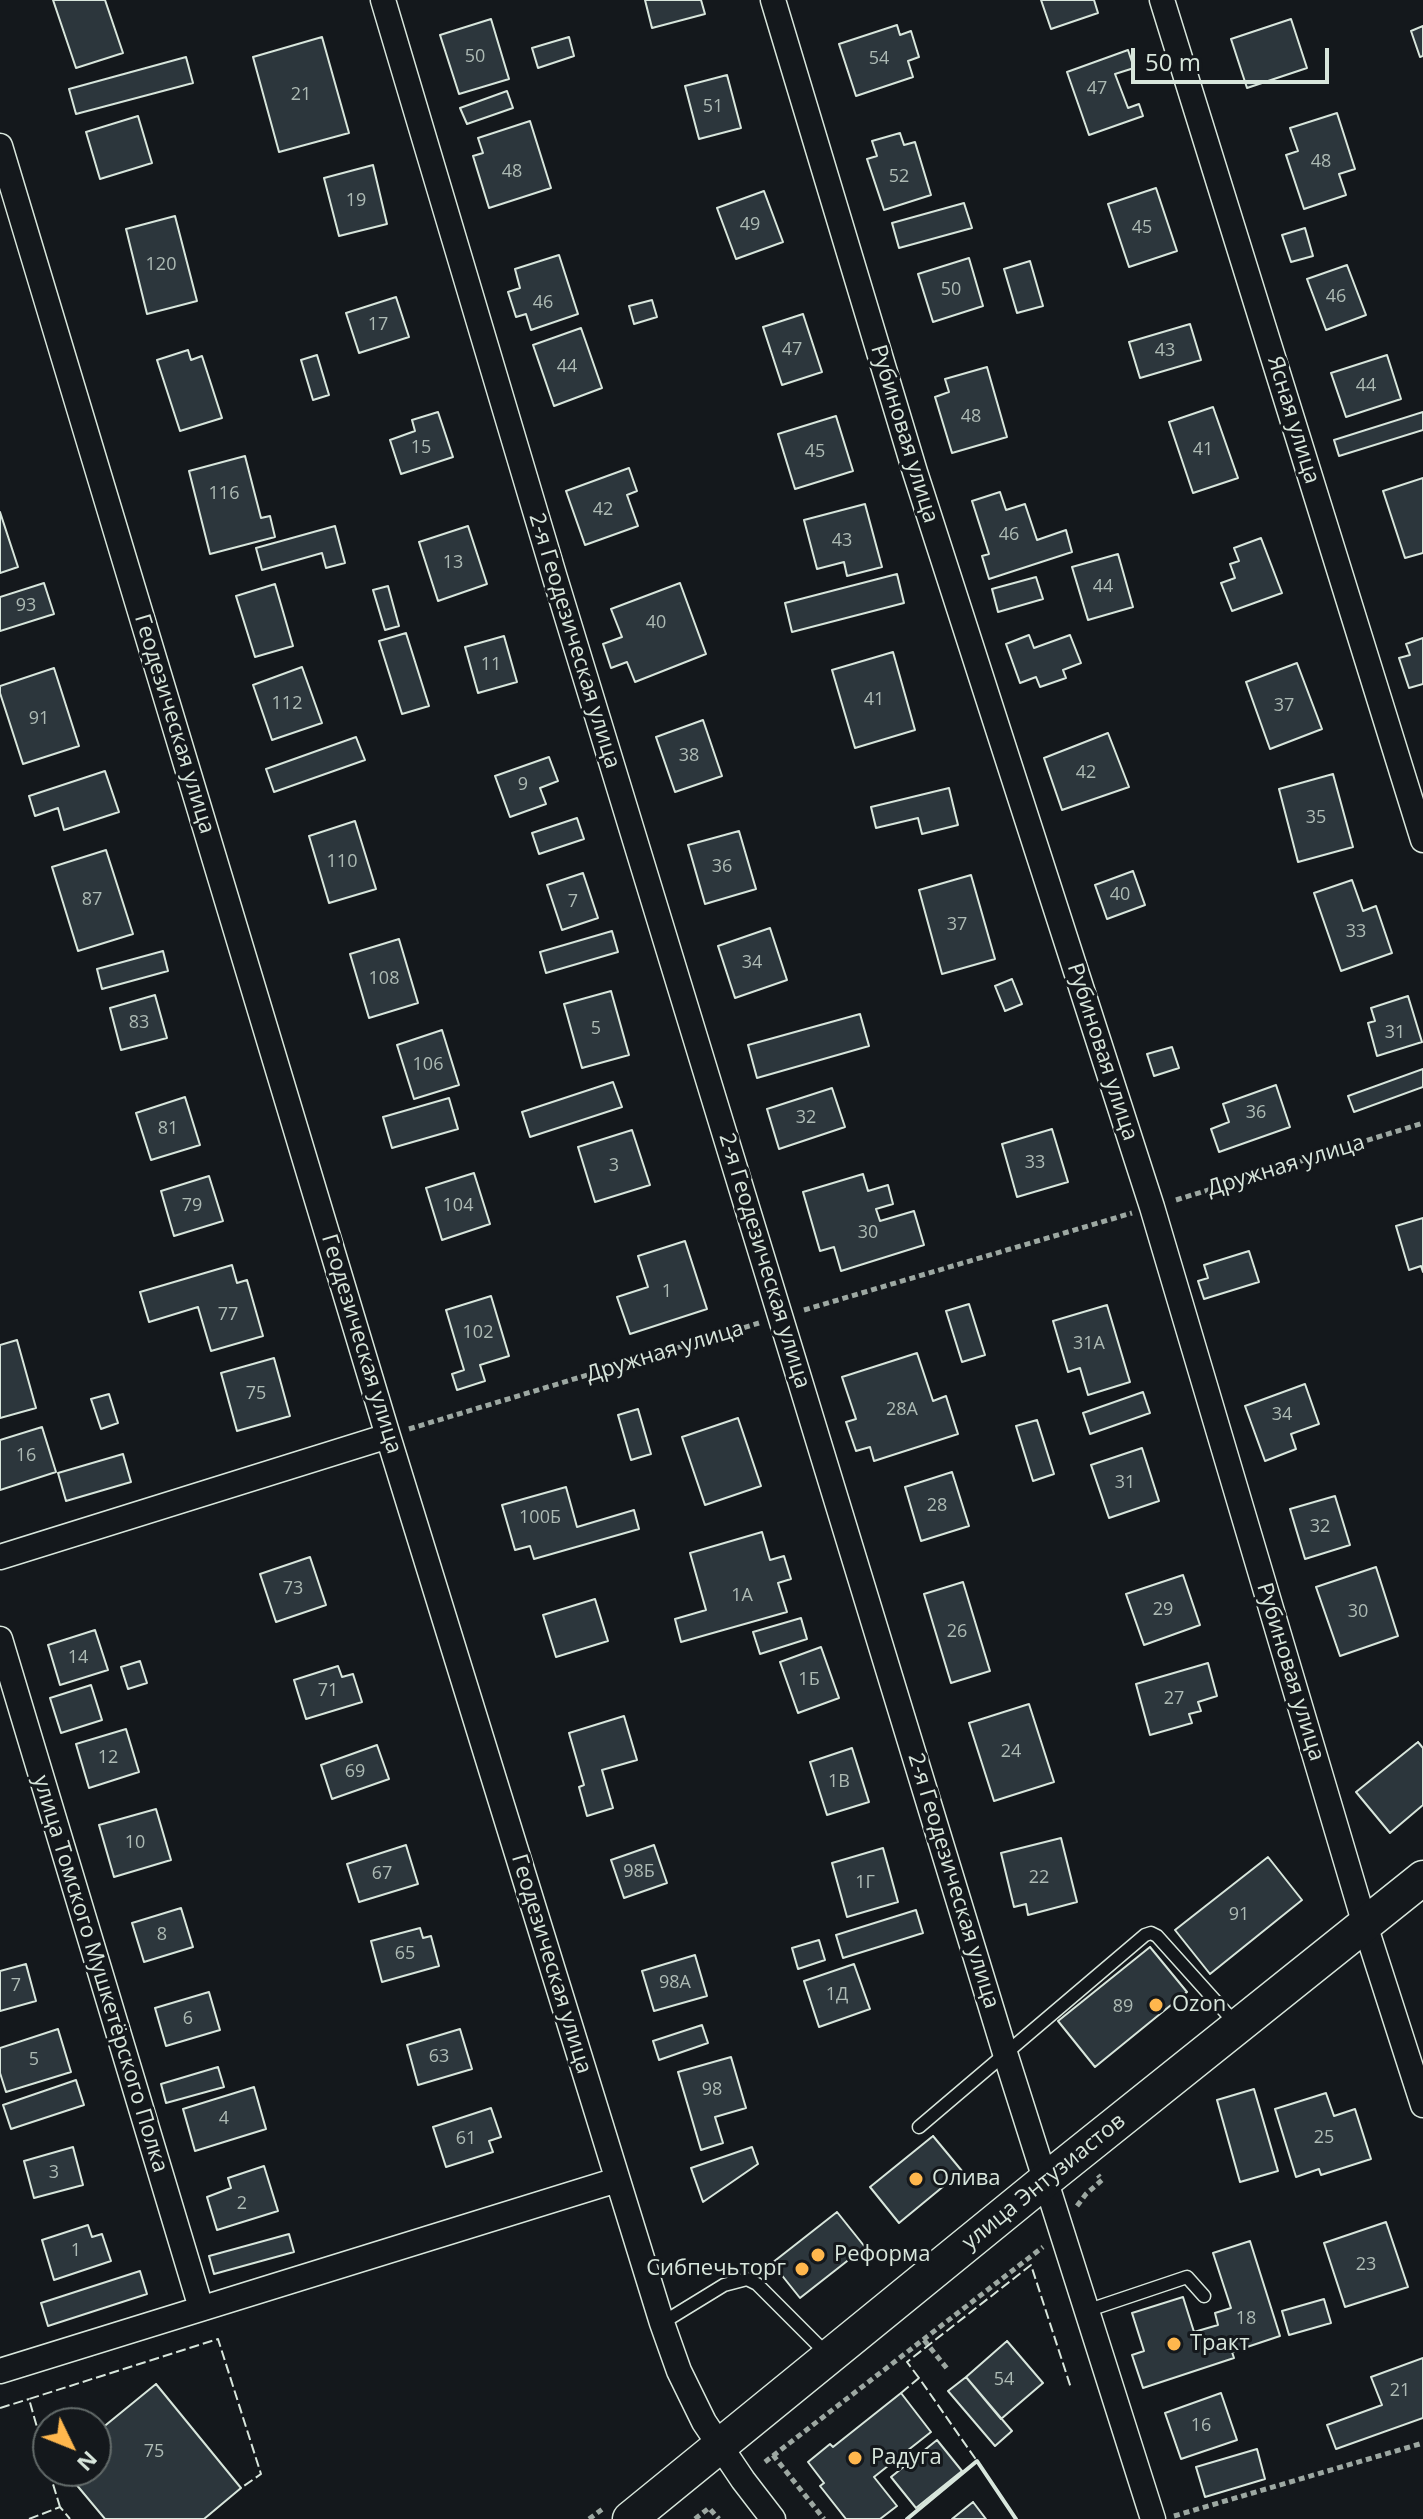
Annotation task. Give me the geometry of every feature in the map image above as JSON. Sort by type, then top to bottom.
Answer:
[{"type":"street","name":"2-я Геодезическая улица","points":[[383,0],[559,594],[1005,2053],[1153,2519]]},
{"type":"street","name":"Рубиновая улица","points":[[773,0],[915,472],[1152,1207],[1365,1925],[1423,2105]]},
{"type":"street","name":"Ясная улица","points":[[1162,0],[1423,840]]},
{"type":"street","name":"Геодезическая улица","points":[[0,146],[388,1436],[662,2323],[692,2401],[720,2447],[773,2519]]},
{"type":"street","points":[[0,1557],[388,1436]]},
{"type":"street","name":"улица Томского Мушкетёрского Полка","points":[[0,1639],[201,2308]]},
{"type":"street","name":"улица Энтузиастов","points":[[630,2519],[1423,1878]]},
{"type":"street","points":[[0,2371],[617,2180]]},
{"type":"lane","points":[[919,2127],[1151,1933],[1238,2026]]},
{"type":"lane","points":[[1086,2311],[1187,2277],[1204,2296]]},
{"type":"lane","points":[[662,2323],[724,2285],[747,2279],[757,2284],[830,2357]]},
{"type":"path","name":"Дружная улица","points":[[388,1436],[1423,1123]]},
{"type":"path","points":[[765,2462],[1051,2241],[1086,2194],[1102,2180],[1097,2174]]},
{"type":"path","points":[[924,2340],[949,2371]]},
{"type":"path","points":[[1165,2519],[1423,2443]]},
{"type":"path","points":[[773,2455],[824,2519]]},
{"type":"path","points":[[695,2519],[709,2508],[719,2519]]},
{"type":"building","points":[[53,0],[105,0],[123,53],[76,68]]},
{"type":"building","points":[[645,0],[701,0],[705,14],[652,28]]},
{"type":"building","points":[[1041,0],[1094,0],[1098,13],[1051,29]]},
{"type":"building","points":[[491,19],[509,79],[459,94],[440,35]]},
{"type":"building","points":[[1291,19],[1307,68],[1247,88],[1231,39]]},
{"type":"building","points":[[897,25],[900,35],[911,31],[919,57],[908,61],[913,77],[856,96],[839,44]]},
{"type":"building","points":[[1423,26],[1423,56],[1420,57],[1411,31]]},
{"type":"building","points":[[322,37],[349,133],[279,152],[253,57]]},
{"type":"building","points":[[569,37],[574,56],[538,68],[532,48]]},
{"type":"building","points":[[1128,50],[1134,68],[1115,74],[1128,108],[1139,104],[1143,116],[1089,135],[1067,72]]},
{"type":"building","points":[[186,57],[193,83],[76,114],[69,89]]},
{"type":"building","points":[[727,75],[741,128],[699,139],[685,86]]},
{"type":"building","points":[[507,91],[513,108],[467,124],[460,108]]},
{"type":"building","points":[[1337,113],[1355,169],[1339,174],[1346,195],[1304,209],[1286,155],[1298,151],[1290,128]]},
{"type":"building","points":[[138,116],[152,163],[100,179],[86,132]]},
{"type":"building","points":[[530,121],[551,188],[489,208],[473,156],[483,153],[478,138]]},
{"type":"building","points":[[900,133],[904,145],[915,142],[931,195],[884,210],[867,159],[877,156],[872,141]]},
{"type":"building","points":[[373,165],[387,224],[339,236],[324,178]]},
{"type":"building","points":[[1156,188],[1177,251],[1129,267],[1108,204]]},
{"type":"building","points":[[764,191],[783,242],[736,259],[717,208]]},
{"type":"building","points":[[964,203],[972,228],[899,248],[892,223]]},
{"type":"building","points":[[175,216],[197,301],[147,314],[126,229]]},
{"type":"building","points":[[1305,228],[1313,256],[1291,262],[1282,235]]},
{"type":"building","points":[[559,255],[578,314],[531,330],[526,314],[516,317],[508,292],[520,288],[515,269]]},
{"type":"building","points":[[969,258],[983,306],[933,322],[918,274]]},
{"type":"building","points":[[1030,261],[1043,306],[1017,313],[1004,269]]},
{"type":"building","points":[[1347,265],[1366,315],[1326,330],[1307,279]]},
{"type":"building","points":[[396,297],[409,337],[359,353],[346,313]]},
{"type":"building","points":[[652,300],[657,317],[634,324],[629,306]]},
{"type":"building","points":[[803,314],[822,372],[782,385],[763,327]]},
{"type":"building","points":[[1190,324],[1201,360],[1140,378],[1129,342]]},
{"type":"building","points":[[581,328],[602,388],[554,406],[533,345]]},
{"type":"building","points":[[188,350],[191,360],[202,356],[222,418],[180,431],[157,360]]},
{"type":"building","points":[[317,355],[329,395],[313,400],[301,360]]},
{"type":"building","points":[[1387,355],[1401,399],[1346,417],[1331,373]]},
{"type":"building","points":[[987,367],[1007,437],[952,453],[935,397],[949,392],[945,379]]},
{"type":"building","points":[[1213,407],[1238,478],[1193,493],[1169,422]]},
{"type":"building","points":[[438,412],[453,457],[401,474],[390,440],[415,431],[412,420]]},
{"type":"building","points":[[1423,412],[1423,430],[1339,456],[1334,440]]},
{"type":"building","points":[[836,416],[853,471],[795,489],[778,434]]},
{"type":"building","points":[[245,456],[261,518],[270,516],[275,537],[210,554],[189,471]]},
{"type":"building","points":[[629,468],[637,491],[627,495],[638,526],[585,545],[566,491]]},
{"type":"building","points":[[1423,478],[1423,553],[1405,558],[1383,491]]},
{"type":"building","points":[[1000,492],[1006,510],[1025,504],[1037,540],[1066,530],[1072,552],[989,579],[982,556],[989,554],[972,501]]},
{"type":"building","points":[[865,504],[882,567],[847,576],[844,562],[817,569],[804,520]]},
{"type":"building","points":[[0,512],[18,567],[0,573]]},
{"type":"building","points":[[335,526],[345,563],[326,568],[322,553],[262,570],[256,548]]},
{"type":"building","points":[[468,526],[487,584],[438,601],[419,542]]},
{"type":"building","points":[[1261,538],[1282,593],[1232,611],[1221,583],[1235,578],[1230,564],[1239,561],[1234,548]]},
{"type":"building","points":[[1118,554],[1133,607],[1088,620],[1072,567]]},
{"type":"building","points":[[897,574],[904,603],[792,632],[785,603]]},
{"type":"building","points":[[1036,577],[1043,599],[998,612],[992,589]]},
{"type":"building","points":[[44,583],[54,614],[0,631],[0,597]]},
{"type":"building","points":[[680,583],[706,654],[635,682],[627,662],[611,668],[603,644],[622,637],[611,609]]},
{"type":"building","points":[[275,584],[293,646],[255,657],[236,596]]},
{"type":"building","points":[[388,586],[399,626],[385,630],[373,590]]},
{"type":"building","points":[[406,633],[429,706],[402,714],[379,641]]},
{"type":"building","points":[[1029,635],[1034,648],[1070,635],[1081,663],[1063,670],[1066,678],[1040,687],[1036,677],[1020,683],[1006,644]]},
{"type":"building","points":[[504,636],[517,682],[478,693],[465,647]]},
{"type":"building","points":[[1423,638],[1423,684],[1409,688],[1399,658],[1410,655],[1406,644]]},
{"type":"building","points":[[893,652],[915,730],[855,748],[832,670]]},
{"type":"building","points":[[1297,663],[1322,729],[1270,749],[1246,682]]},
{"type":"building","points":[[302,667],[322,723],[272,740],[253,685]]},
{"type":"building","points":[[54,668],[79,746],[23,764],[0,686]]},
{"type":"building","points":[[703,720],[722,776],[675,792],[656,737]]},
{"type":"building","points":[[1108,733],[1129,787],[1062,810],[1044,758]]},
{"type":"building","points":[[356,737],[365,760],[274,792],[266,769]]},
{"type":"building","points":[[549,757],[558,781],[540,788],[546,804],[510,817],[495,776]]},
{"type":"building","points":[[105,771],[119,812],[64,830],[58,808],[35,816],[29,796]]},
{"type":"building","points":[[1333,774],[1353,847],[1298,862],[1279,789]]},
{"type":"building","points":[[949,788],[958,825],[922,834],[918,818],[876,828],[871,807]]},
{"type":"building","points":[[577,818],[584,839],[539,854],[532,833]]},
{"type":"building","points":[[355,821],[376,889],[329,903],[309,836]]},
{"type":"building","points":[[739,831],[756,889],[705,904],[688,845]]},
{"type":"building","points":[[106,850],[133,934],[78,951],[52,867]]},
{"type":"building","points":[[1133,871],[1145,905],[1107,919],[1095,885]]},
{"type":"building","points":[[583,873],[598,918],[562,930],[547,885]]},
{"type":"building","points":[[971,875],[995,959],[942,974],[919,890]]},
{"type":"building","points":[[1352,880],[1363,911],[1376,906],[1392,953],[1341,971],[1314,893]]},
{"type":"building","points":[[770,928],[787,980],[735,998],[718,946]]},
{"type":"building","points":[[612,931],[618,952],[546,973],[540,952]]},
{"type":"building","points":[[399,939],[418,1003],[369,1018],[350,954]]},
{"type":"building","points":[[163,951],[168,971],[102,989],[97,969]]},
{"type":"building","points":[[1012,979],[1022,1004],[1005,1011],[995,986]]},
{"type":"building","points":[[611,991],[629,1055],[582,1068],[564,1004]]},
{"type":"building","points":[[155,995],[167,1038],[121,1050],[110,1008]]},
{"type":"building","points":[[1408,996],[1422,1042],[1377,1056],[1368,1023],[1375,1021],[1371,1008]]},
{"type":"building","points":[[860,1014],[869,1046],[757,1078],[748,1045]]},
{"type":"building","points":[[442,1030],[459,1085],[414,1099],[397,1045]]},
{"type":"building","points":[[1172,1047],[1179,1068],[1154,1076],[1147,1054]]},
{"type":"building","points":[[1423,1069],[1423,1087],[1354,1112],[1348,1096]]},
{"type":"building","points":[[613,1082],[622,1107],[530,1137],[522,1112]]},
{"type":"building","points":[[1276,1085],[1290,1127],[1219,1152],[1211,1129],[1229,1122],[1223,1104]]},
{"type":"building","points":[[832,1088],[845,1127],[779,1149],[767,1109]]},
{"type":"building","points":[[185,1097],[200,1145],[151,1160],[136,1113]]},
{"type":"building","points":[[449,1098],[458,1129],[392,1148],[383,1117]]},
{"type":"building","points":[[1052,1129],[1068,1182],[1017,1197],[1002,1144]]},
{"type":"building","points":[[632,1130],[650,1185],[595,1202],[578,1147]]},
{"type":"building","points":[[474,1173],[490,1224],[442,1240],[426,1188]]},
{"type":"building","points":[[863,1174],[868,1191],[888,1185],[893,1204],[876,1209],[880,1221],[914,1211],[924,1245],[841,1271],[834,1247],[820,1251],[803,1192]]},
{"type":"building","points":[[209,1176],[223,1221],[174,1236],[161,1191]]},
{"type":"building","points":[[1423,1218],[1423,1272],[1421,1266],[1409,1270],[1396,1226]]},
{"type":"building","points":[[685,1241],[707,1309],[630,1334],[617,1297],[648,1287],[638,1256]]},
{"type":"building","points":[[1249,1251],[1259,1282],[1204,1299],[1198,1281],[1208,1278],[1204,1265]]},
{"type":"building","points":[[232,1265],[237,1283],[247,1280],[263,1336],[211,1351],[198,1307],[149,1322],[140,1292]]},
{"type":"building","points":[[491,1296],[509,1356],[480,1365],[485,1381],[457,1390],[452,1374],[464,1370],[446,1310]]},
{"type":"building","points":[[969,1304],[985,1355],[962,1362],[946,1311]]},
{"type":"building","points":[[1107,1305],[1130,1382],[1088,1395],[1080,1368],[1068,1372],[1053,1321]]},
{"type":"building","points":[[17,1340],[36,1408],[0,1418],[0,1345]]},
{"type":"building","points":[[917,1353],[933,1401],[946,1396],[958,1434],[874,1461],[870,1447],[856,1451],[846,1422],[856,1419],[842,1377]]},
{"type":"building","points":[[274,1358],[290,1416],[237,1431],[221,1373]]},
{"type":"building","points":[[1305,1384],[1319,1424],[1291,1434],[1296,1449],[1265,1461],[1245,1406]]},
{"type":"building","points":[[1143,1392],[1150,1413],[1090,1434],[1083,1413]]},
{"type":"building","points":[[109,1394],[118,1423],[101,1429],[91,1399]]},
{"type":"building","points":[[638,1409],[651,1454],[631,1460],[618,1415]]},
{"type":"building","points":[[738,1418],[761,1486],[705,1505],[682,1437]]},
{"type":"building","points":[[1037,1420],[1054,1474],[1033,1481],[1016,1426]]},
{"type":"building","points":[[42,1427],[56,1472],[0,1490],[0,1440]]},
{"type":"building","points":[[1142,1448],[1159,1501],[1109,1518],[1091,1465]]},
{"type":"building","points":[[123,1454],[131,1482],[66,1501],[58,1473]]},
{"type":"building","points":[[952,1472],[969,1526],[921,1541],[905,1487]]},
{"type":"building","points":[[566,1487],[577,1527],[634,1510],[639,1529],[534,1559],[530,1546],[515,1550],[502,1505]]},
{"type":"building","points":[[1335,1496],[1350,1545],[1305,1559],[1290,1509]]},
{"type":"building","points":[[762,1532],[770,1560],[784,1556],[791,1579],[778,1583],[787,1612],[681,1642],[675,1619],[706,1610],[690,1553]]},
{"type":"building","points":[[310,1557],[326,1605],[276,1622],[260,1574]]},
{"type":"building","points":[[1376,1567],[1398,1636],[1340,1656],[1316,1587]]},
{"type":"building","points":[[1183,1575],[1200,1625],[1144,1645],[1126,1594]]},
{"type":"building","points":[[963,1582],[990,1671],[951,1683],[924,1594]]},
{"type":"building","points":[[595,1599],[608,1641],[556,1657],[543,1615]]},
{"type":"building","points":[[801,1618],[807,1639],[760,1654],[753,1632]]},
{"type":"building","points":[[95,1630],[108,1670],[60,1685],[48,1645]]},
{"type":"building","points":[[821,1647],[839,1698],[798,1713],[780,1662]]},
{"type":"building","points":[[140,1661],[147,1683],[128,1689],[121,1667]]},
{"type":"building","points":[[1208,1663],[1217,1696],[1198,1702],[1201,1711],[1189,1714],[1192,1723],[1150,1735],[1136,1684]]},
{"type":"building","points":[[338,1666],[342,1677],[353,1674],[362,1702],[306,1719],[294,1680]]},
{"type":"building","points":[[91,1685],[102,1720],[61,1733],[50,1698]]},
{"type":"building","points":[[1029,1704],[1054,1782],[994,1801],[969,1723]]},
{"type":"building","points":[[624,1716],[637,1760],[602,1770],[613,1808],[587,1816],[579,1787],[584,1785],[569,1733]]},
{"type":"building","points":[[126,1729],[139,1772],[89,1788],[76,1744]]},
{"type":"building","points":[[1418,1742],[1423,1748],[1423,1805],[1390,1833],[1356,1792]]},
{"type":"building","points":[[377,1745],[389,1779],[332,1799],[321,1765]]},
{"type":"building","points":[[852,1748],[869,1802],[827,1815],[810,1762]]},
{"type":"building","points":[[156,1809],[171,1860],[114,1877],[99,1825]]},
{"type":"building","points":[[1061,1838],[1077,1902],[1028,1915],[1026,1904],[1014,1907],[1001,1853]]},
{"type":"building","points":[[406,1845],[418,1884],[359,1902],[347,1864]]},
{"type":"building","points":[[654,1845],[667,1883],[624,1898],[611,1860]]},
{"type":"building","points":[[883,1848],[898,1902],[847,1917],[832,1863]]},
{"type":"building","points":[[1268,1857],[1302,1900],[1210,1974],[1175,1930]]},
{"type":"building","points":[[181,1908],[193,1947],[144,1962],[132,1923]]},
{"type":"building","points":[[916,1910],[923,1933],[843,1958],[836,1935]]},
{"type":"building","points":[[420,1928],[423,1938],[431,1936],[439,1966],[382,1982],[371,1941]]},
{"type":"building","points":[[819,1940],[825,1960],[798,1969],[792,1948]]},
{"type":"building","points":[[1150,1947],[1187,1992],[1095,2067],[1058,2021]]},
{"type":"building","points":[[695,1955],[707,1996],[654,2011],[642,1971]]},
{"type":"building","points":[[26,1964],[36,2001],[0,2011],[0,1971]]},
{"type":"building","points":[[854,1964],[870,2009],[819,2027],[804,1981]]},
{"type":"building","points":[[209,1992],[220,2030],[166,2046],[155,2008]]},
{"type":"building","points":[[702,2025],[708,2043],[659,2060],[653,2041]]},
{"type":"building","points":[[58,2029],[71,2072],[6,2092],[0,2073],[0,2048]]},
{"type":"building","points":[[460,2029],[472,2069],[418,2085],[407,2045]]},
{"type":"building","points":[[731,2057],[746,2108],[715,2117],[723,2143],[701,2150],[678,2072]]},
{"type":"building","points":[[218,2067],[224,2087],[166,2103],[161,2084]]},
{"type":"building","points":[[76,2080],[84,2105],[11,2129],[3,2105]]},
{"type":"building","points":[[254,2087],[266,2129],[195,2151],[183,2109]]},
{"type":"building","points":[[1254,2089],[1278,2171],[1240,2182],[1217,2100]]},
{"type":"building","points":[[1326,2093],[1334,2116],[1355,2109],[1371,2159],[1321,2175],[1319,2169],[1296,2177],[1275,2109]]},
{"type":"building","points":[[491,2108],[501,2137],[489,2141],[493,2152],[446,2167],[433,2127]]},
{"type":"building","name":"Олива","points":[[933,2136],[962,2171],[899,2223],[870,2187]]},
{"type":"building","points":[[73,2147],[83,2185],[34,2198],[24,2161]]},
{"type":"building","points":[[752,2147],[758,2164],[703,2202],[691,2168]]},
{"type":"building","points":[[264,2166],[278,2211],[217,2230],[207,2197],[231,2188],[228,2178]]},
{"type":"building","name":"Реформа","points":[[837,2212],[865,2247],[800,2298],[772,2263]]},
{"type":"building","points":[[1386,2222],[1408,2287],[1345,2307],[1324,2243]]},
{"type":"building","points":[[88,2225],[92,2237],[102,2234],[111,2261],[54,2280],[42,2240]]},
{"type":"building","points":[[289,2234],[294,2252],[214,2274],[209,2256]]},
{"type":"building","points":[[1250,2241],[1280,2336],[1232,2352],[1234,2358],[1143,2388],[1132,2355],[1144,2351],[1132,2313],[1183,2297],[1194,2332],[1218,2325],[1215,2313],[1231,2308],[1213,2253]]},
{"type":"building","points":[[140,2271],[147,2294],[48,2326],[41,2303]]},
{"type":"building","points":[[1324,2299],[1331,2323],[1289,2335],[1282,2311]]},
{"type":"building","points":[[1007,2341],[1043,2383],[1001,2419],[966,2377]]},
{"type":"building","points":[[1423,2358],[1423,2418],[1336,2449],[1327,2425],[1382,2405],[1371,2377]]},
{"type":"building","points":[[966,2377],[1012,2431],[995,2446],[948,2391]]},
{"type":"building","points":[[156,2384],[241,2488],[204,2519],[105,2519],[78,2487],[112,2487],[112,2420]]},
{"type":"building","name":"Радуга","points":[[901,2393],[931,2432],[874,2477],[897,2506],[880,2519],[846,2519],[820,2486],[824,2483],[808,2462],[830,2444],[833,2447]]},
{"type":"building","points":[[1221,2393],[1237,2440],[1181,2459],[1165,2413]]},
{"type":"building","points":[[937,2440],[962,2471],[916,2508],[891,2477]]},
{"type":"building","points":[[1257,2449],[1265,2479],[1205,2497],[1196,2467]]},
{"type":"building","points":[[973,2502],[986,2519],[952,2519]]},
{"type":"fence","points":[[919,2378],[907,2362],[1031,2265],[1071,2388]]},
{"type":"fence","points":[[32,2410],[29,2399],[218,2339],[261,2474],[241,2488]]},
{"type":"fence","points":[[901,2393],[919,2378],[977,2461]]},
{"type":"fence","points":[[0,2408],[29,2399]]},
{"type":"fence","points":[[54,2487],[60,2507]]},
{"type":"fence","points":[[29,2519],[60,2507],[70,2519]]},
{"type":"wall","points":[[907,2519],[977,2461],[1016,2519]]},
{"type":"place","name":"Ozon","points":[[1156,2005]]},
{"type":"place","name":"Олива","points":[[916,2179]]},
{"type":"place","name":"Реформа","points":[[818,2255]]},
{"type":"place","name":"Сибпечьторг","points":[[802,2269]]},
{"type":"place","name":"Тракт","points":[[1174,2344]]},
{"type":"place","name":"Радуга","points":[[855,2458]]}]
